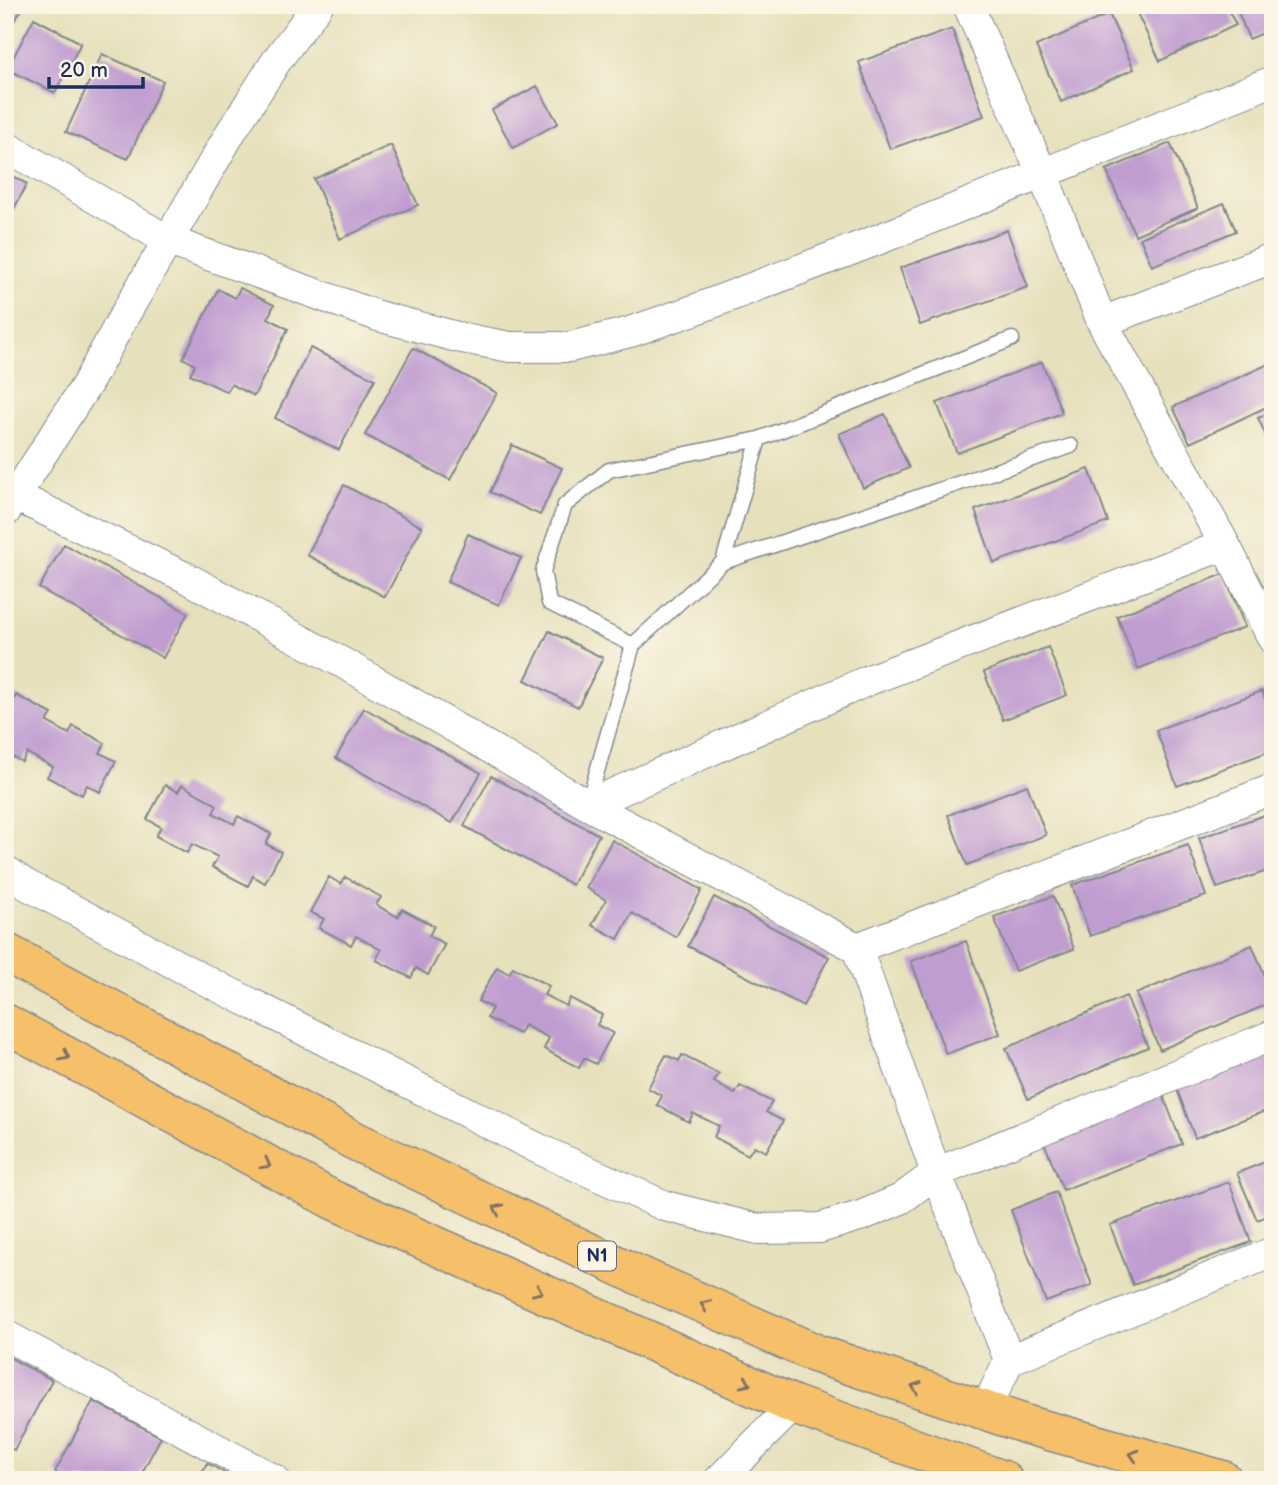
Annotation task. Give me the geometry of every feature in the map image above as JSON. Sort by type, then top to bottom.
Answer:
[{"type":"main road","name":"N1","points":[[5,952],[355,1141],[629,1271],[817,1354],[985,1411],[1223,1480]]},
{"type":"main road","points":[[5,1023],[333,1200],[794,1405],[1003,1480]]},
{"type":"street","points":[[318,5],[277,60],[231,132],[87,384],[9,500],[189,579],[352,668],[588,805],[857,947],[936,1173],[1009,1360]]},
{"type":"street","points":[[968,5],[1042,173],[1102,321],[1225,545],[1273,639]]},
{"type":"street","points":[[5,146],[169,241],[378,316],[457,337],[510,347],[570,347],[630,332],[694,310],[1273,82]]},
{"type":"street","points":[[1102,321],[1273,258]]},
{"type":"street","points":[[588,805],[869,680],[1225,545]]},
{"type":"street","points":[[857,947],[1273,789]]},
{"type":"street","points":[[5,870],[25,884],[203,979],[541,1150],[665,1206],[758,1229],[820,1228],[863,1215],[901,1199],[936,1173],[1273,1035]]},
{"type":"street","points":[[985,1411],[1009,1360],[1273,1252]]},
{"type":"street","points":[[5,1335],[275,1480]]},
{"type":"street","points":[[719,1480],[794,1405]]},
{"type":"lane","points":[[633,645],[549,603],[543,571],[565,505],[609,470],[759,439],[1012,339]]},
{"type":"lane","points":[[723,562],[759,439]]},
{"type":"lane","points":[[588,805],[633,645],[723,562],[1070,446]]},
{"type":"building","points":[[5,5],[25,5],[5,34]]},
{"type":"building","points":[[1133,5],[1226,5],[1236,25],[1160,61]]},
{"type":"building","points":[[1235,5],[1273,5],[1273,29],[1249,39]]},
{"type":"building","points":[[1109,14],[1134,69],[1061,102],[1036,46]]},
{"type":"building","points":[[34,18],[81,43],[55,93],[7,69]]},
{"type":"building","points":[[952,29],[984,116],[890,149],[859,62]]},
{"type":"building","points":[[102,54],[163,81],[128,159],[66,132]]},
{"type":"building","points":[[537,86],[558,123],[513,148],[492,110]]},
{"type":"building","points":[[1170,143],[1198,208],[1135,235],[1106,170]]},
{"type":"building","points":[[391,145],[418,205],[340,239],[314,179]]},
{"type":"building","points":[[5,172],[27,184],[5,226]]},
{"type":"building","points":[[1224,203],[1236,231],[1152,266],[1140,238]]},
{"type":"building","points":[[1007,230],[1028,287],[920,325],[900,268]]},
{"type":"building","points":[[240,288],[274,305],[268,318],[288,329],[254,396],[231,384],[227,392],[190,374],[195,365],[183,358],[218,289],[235,298]]},
{"type":"building","points":[[310,348],[375,379],[339,450],[275,418]]},
{"type":"building","points":[[413,348],[497,393],[450,480],[365,435]]},
{"type":"building","points":[[1042,362],[1062,413],[957,453],[937,403]]},
{"type":"building","points":[[1273,362],[1273,404],[1190,443],[1173,407]]},
{"type":"building","points":[[1273,411],[1273,451],[1258,418]]},
{"type":"building","points":[[885,414],[909,468],[863,488],[839,434]]},
{"type":"building","points":[[512,445],[562,468],[540,515],[490,492]]},
{"type":"building","points":[[1089,469],[1108,522],[994,563],[975,510]]},
{"type":"building","points":[[344,485],[422,527],[385,597],[307,555]]},
{"type":"building","points":[[468,534],[521,558],[499,605],[447,582]]},
{"type":"building","points":[[64,544],[188,613],[163,658],[39,588]]},
{"type":"building","points":[[1224,574],[1245,627],[1138,669],[1117,616]]},
{"type":"building","points":[[549,631],[603,658],[578,707],[525,680]]},
{"type":"building","points":[[1048,647],[1067,695],[1003,720],[984,672]]},
{"type":"building","points":[[1262,691],[1273,719],[1273,750],[1177,786],[1156,730]]},
{"type":"building","points":[[16,695],[52,714],[47,722],[69,734],[73,726],[105,743],[100,753],[116,761],[100,792],[87,785],[82,795],[47,777],[53,767],[27,753],[22,762],[5,753],[5,697],[13,702]]},
{"type":"building","points":[[364,708],[481,773],[452,823],[336,758]]},
{"type":"building","points":[[491,776],[599,835],[572,885],[464,826]]},
{"type":"building","points":[[165,785],[178,792],[182,785],[217,805],[213,813],[234,824],[238,816],[271,834],[266,844],[281,852],[265,883],[253,876],[248,886],[212,867],[218,857],[192,844],[187,853],[156,836],[161,827],[147,819]]},
{"type":"building","points":[[1027,785],[1046,835],[967,865],[948,815]]},
{"type":"building","points":[[1273,812],[1273,869],[1217,888],[1199,838]]},
{"type":"building","points":[[612,840],[702,890],[676,937],[632,913],[618,939],[592,925],[606,900],[586,888]]},
{"type":"building","points":[[1188,845],[1206,896],[1090,936],[1072,885]]},
{"type":"building","points":[[329,877],[341,884],[345,877],[381,897],[376,905],[398,917],[402,909],[434,926],[429,936],[445,944],[428,975],[416,968],[411,978],[376,960],[381,950],[356,936],[351,945],[319,928],[324,919],[310,912]]},
{"type":"building","points":[[1053,896],[1074,949],[1015,971],[994,917]]},
{"type":"building","points":[[714,897],[829,957],[803,1006],[688,946]]},
{"type":"building","points":[[966,941],[1000,1034],[946,1054],[911,961]]},
{"type":"building","points":[[1252,945],[1273,995],[1273,1002],[1160,1050],[1136,994]]},
{"type":"building","points":[[497,967],[509,974],[513,967],[549,986],[544,995],[566,1006],[570,998],[602,1015],[597,1025],[613,1033],[596,1064],[584,1058],[579,1068],[544,1049],[549,1038],[524,1025],[519,1034],[487,1018],[492,1008],[478,1001]]},
{"type":"building","points":[[1126,996],[1148,1047],[1028,1099],[1006,1048]]},
{"type":"building","points":[[1273,1047],[1273,1108],[1195,1138],[1175,1084]]},
{"type":"building","points":[[666,1055],[679,1061],[682,1055],[719,1074],[714,1082],[735,1094],[740,1086],[772,1102],[766,1112],[783,1121],[766,1152],[754,1146],[748,1155],[714,1137],[719,1126],[693,1113],[689,1122],[657,1105],[662,1096],[648,1088]]},
{"type":"building","points":[[1161,1090],[1182,1144],[1063,1190],[1042,1137]]},
{"type":"building","points":[[1273,1159],[1273,1214],[1257,1220],[1237,1173]]},
{"type":"building","points":[[1229,1182],[1251,1242],[1133,1285],[1110,1225]]},
{"type":"building","points":[[1056,1192],[1092,1285],[1046,1302],[1011,1210]]},
{"type":"building","points":[[5,1355],[52,1380],[14,1450],[5,1446]]},
{"type":"building","points":[[93,1401],[161,1437],[138,1480],[70,1480],[55,1472]]},
{"type":"building","points":[[207,1463],[237,1480],[198,1480]]}]
